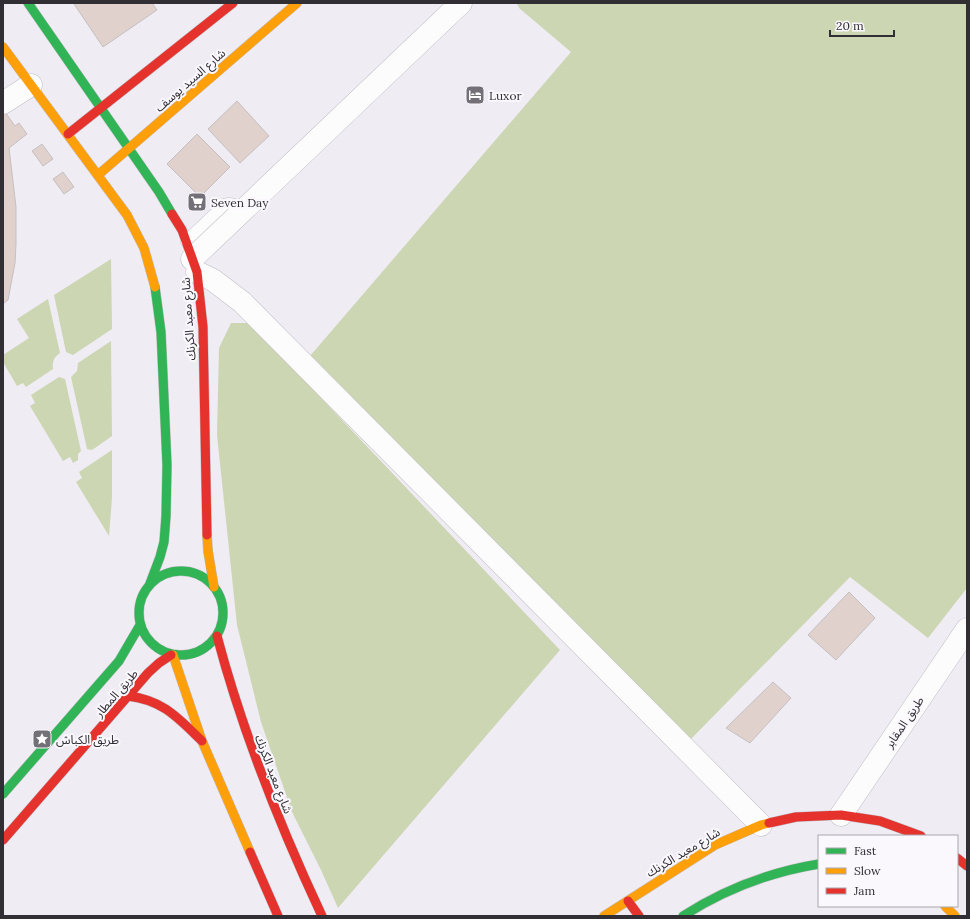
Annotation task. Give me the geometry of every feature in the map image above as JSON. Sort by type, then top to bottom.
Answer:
[{"type":"main road","name":"شارع معبد الكرنك","points":[[28,3],[100,109],[159,192],[182,230],[192,257],[203,327],[208,551],[214,587]]},
{"type":"main road","points":[[68,134],[233,3]]},
{"type":"main road","name":"شارع السيد يوسف","points":[[98,175],[297,3]]},
{"type":"main road","points":[[3,47],[127,214],[144,248],[156,289],[160,332],[166,457],[166,516],[164,542],[160,557],[142,598],[139,611],[140,625],[155,647],[172,655],[189,655],[200,652],[210,645],[217,636],[222,624],[224,611],[221,598],[214,587],[203,577],[189,571],[174,571],[160,576],[148,586]]},
{"type":"main road","name":"طريق المطار","points":[[3,794],[119,662],[140,625]]},
{"type":"main road","name":"شارع معبد الكرنك","points":[[217,636],[228,678],[256,762],[300,870],[322,916]]},
{"type":"main road","points":[[172,655],[202,741],[278,916]]},
{"type":"main road","name":"طريق المطار","points":[[3,840],[148,673],[159,663],[172,655]]},
{"type":"main road","points":[[128,696],[140,697],[160,704],[202,741]]},
{"type":"main road","name":"شارع معبد الكرنك","points":[[604,916],[715,845],[761,825],[796,817],[841,815],[880,821],[918,835]]},
{"type":"main road","points":[[958,859],[967,866]]},
{"type":"main road","points":[[683,916],[695,907],[741,886],[783,871],[818,864]]},
{"type":"main road","points":[[628,901],[639,916]]},
{"type":"main road","points":[[946,907],[955,916]]},
{"type":"street","points":[[462,3],[242,213],[192,257],[218,284],[242,302],[761,825]]},
{"type":"street","points":[[3,103],[31,85]]},
{"type":"street","name":"طريق المقابر","points":[[841,815],[967,629]]},
{"type":"green space","points":[[517,3],[967,3],[967,588],[928,638],[850,577],[690,740],[304,363],[571,52],[519,8]]},
{"type":"green space","points":[[111,259],[112,329],[73,355],[66,352],[54,295]]},
{"type":"green space","points":[[48,299],[60,353],[54,360],[53,369],[26,387],[23,383],[17,386],[3,362],[3,355],[29,338],[17,319]]},
{"type":"green space","points":[[231,323],[250,323],[560,650],[338,908],[292,812],[261,722],[237,625],[217,435],[219,348]]},
{"type":"green space","points":[[111,341],[112,436],[92,450],[87,449],[71,377],[77,371],[78,363]]},
{"type":"green space","points":[[59,377],[65,379],[81,451],[78,454],[78,460],[73,463],[70,457],[63,461],[30,406],[35,403],[31,395]]},
{"type":"green space","points":[[112,450],[112,498],[109,536],[76,482],[82,478],[79,472]]},
{"type":"building","points":[[152,3],[157,10],[103,47],[74,4]]},
{"type":"building","points":[[237,101],[269,136],[240,163],[208,129]]},
{"type":"building","points":[[3,109],[15,126],[19,123],[27,134],[9,148],[16,207],[16,244],[15,263],[8,300],[3,304]]},
{"type":"building","points":[[197,134],[230,167],[200,197],[167,164]]},
{"type":"building","points":[[42,144],[53,159],[43,166],[32,151]]},
{"type":"building","points":[[63,172],[74,187],[64,194],[53,179]]},
{"type":"building","points":[[849,592],[875,618],[836,660],[808,635]]},
{"type":"building","points":[[773,682],[791,698],[750,743],[726,728]]},
{"type":"traffic: fast","points":[[28,3],[159,192],[172,214]]},
{"type":"traffic: fast","points":[[149,586],[164,542],[166,516],[167,465],[161,332],[155,287]]},
{"type":"traffic: fast","points":[[181,571],[197,574],[211,583],[220,597],[223,613],[220,629],[211,643],[197,652],[181,655],[165,652],[151,643],[142,629],[139,613],[142,597],[151,583],[165,574],[181,571]]},
{"type":"traffic: fast","points":[[3,794],[119,661],[140,625]]},
{"type":"traffic: fast","points":[[683,916],[699,906],[748,883],[801,867],[818,864]]},
{"type":"traffic: slow","points":[[98,175],[297,3]]},
{"type":"traffic: slow","points":[[3,47],[127,215],[144,248],[155,287]]},
{"type":"traffic: slow","points":[[207,535],[214,587]]},
{"type":"traffic: slow","points":[[173,655],[202,741],[250,852]]},
{"type":"traffic: slow","points":[[604,916],[715,845],[769,823]]},
{"type":"traffic: slow","points":[[946,907],[955,916]]},
{"type":"traffic: jam","points":[[68,134],[233,3]]},
{"type":"traffic: jam","points":[[172,214],[182,230],[197,272],[203,327],[207,535]]},
{"type":"traffic: jam","points":[[217,636],[238,708],[263,778],[291,847],[322,916]]},
{"type":"traffic: jam","points":[[3,840],[148,673],[171,655]]},
{"type":"traffic: jam","points":[[128,696],[151,701],[169,711],[202,741]]},
{"type":"traffic: jam","points":[[769,823],[796,817],[841,815],[880,821],[918,835]]},
{"type":"traffic: jam","points":[[250,852],[278,916]]},
{"type":"traffic: jam","points":[[958,859],[967,866]]},
{"type":"traffic: jam","points":[[628,901],[639,916]]},
{"type":"place","name":"Luxor","points":[[475,95]]},
{"type":"place","name":"Seven Day","points":[[197,202]]},
{"type":"place","name":"طريق الكباش","points":[[42,739]]}]
